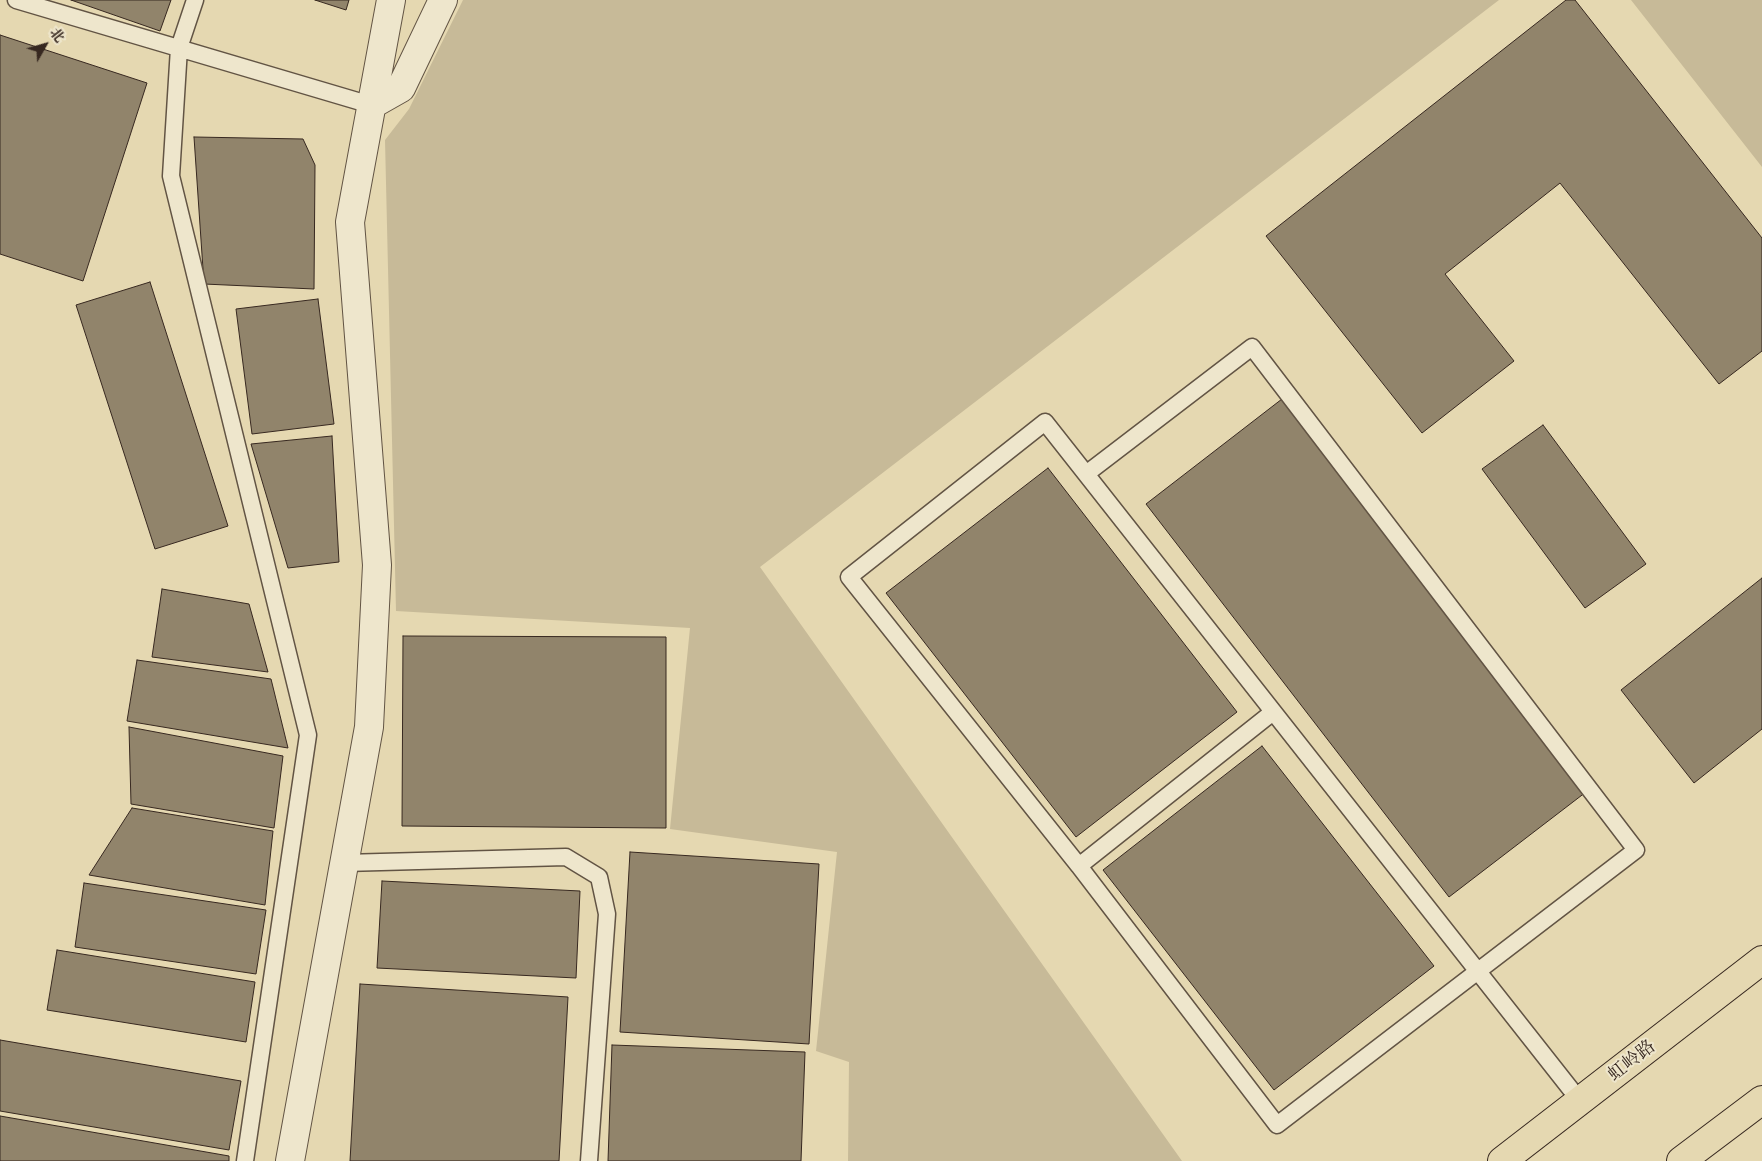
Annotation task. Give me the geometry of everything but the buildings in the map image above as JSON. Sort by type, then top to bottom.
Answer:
[{"type":"main road","name":"虹岭路","points":[[1502,1161],[1762,960]]},
{"type":"main road","points":[[1681,1161],[1762,1100]]},
{"type":"street","points":[[290,1161],[369,727],[377,564],[350,222],[390,0]]},
{"type":"street","points":[[371,105],[401,88],[443,0]]},
{"type":"lane","points":[[16,0],[371,105]]},
{"type":"lane","points":[[195,0],[179,48],[171,176],[308,735],[245,1161]]},
{"type":"lane","points":[[1086,474],[1252,347],[1636,850],[1478,972],[1277,1125],[1079,866],[849,577],[1045,422],[1273,712],[1478,972],[1580,1101]]},
{"type":"lane","points":[[1079,866],[1273,712]]},
{"type":"lane","points":[[344,863],[566,857],[599,877],[606,914],[589,1161]]},
{"type":"shaded area","points":[[463,0],[1499,0],[760,567],[1182,1161],[848,1161],[849,1062],[816,1051],[837,852],[670,829],[690,628],[396,611],[385,140],[409,109]]},
{"type":"shaded area","points":[[1631,0],[1762,0],[1762,167]]}]
